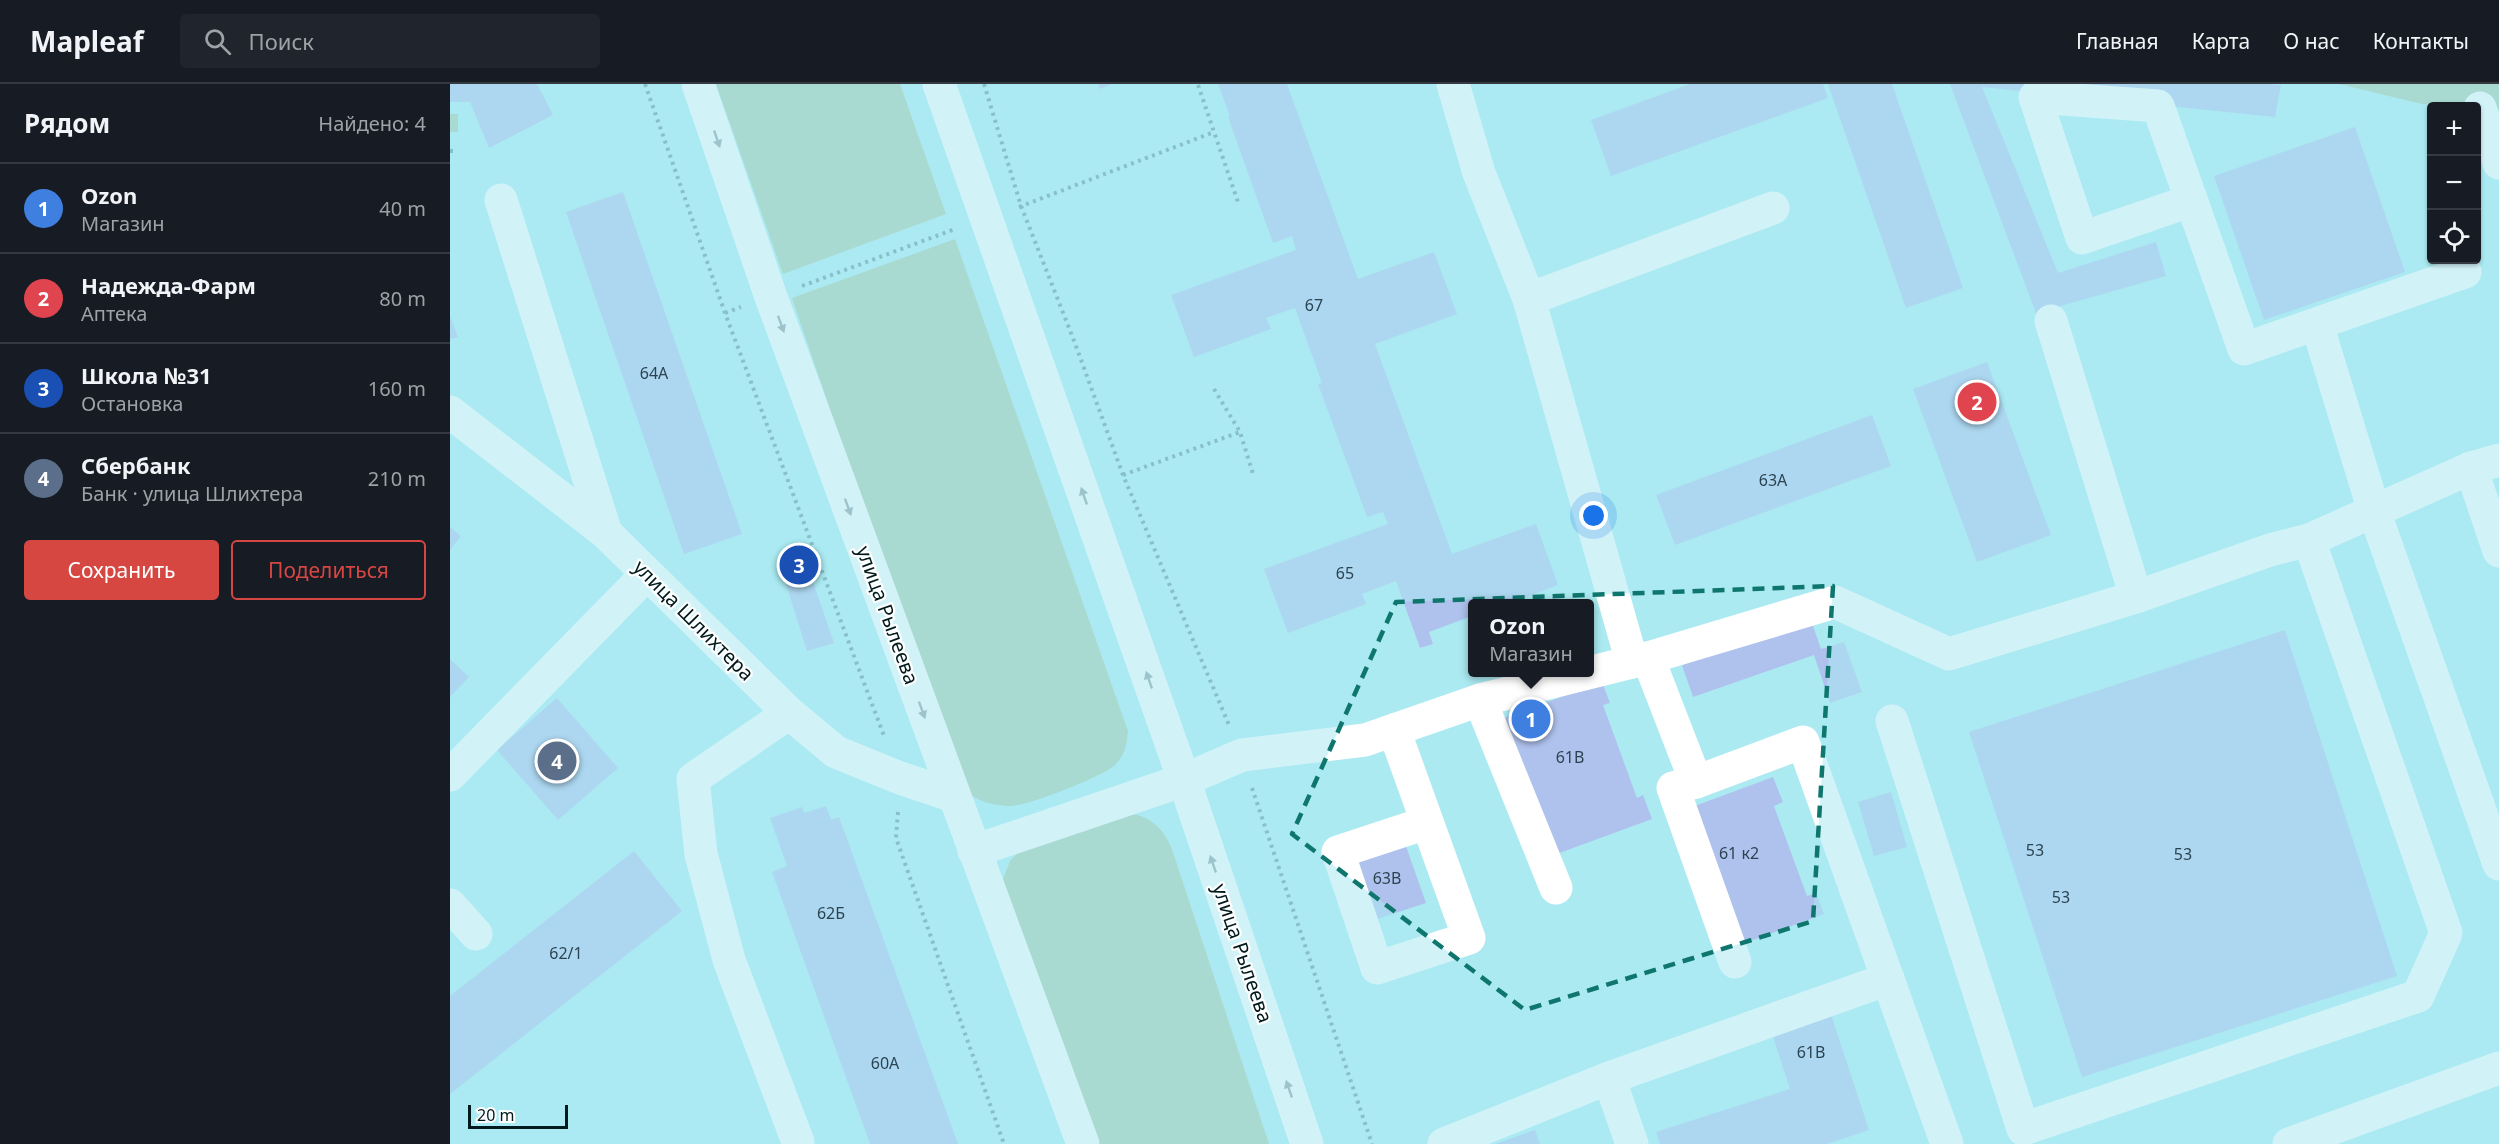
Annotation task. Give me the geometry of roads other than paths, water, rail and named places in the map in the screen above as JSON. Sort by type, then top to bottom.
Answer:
[{"type":"main road","name":"улица Рылеева","points":[[698,84],[771,297],[1083,1144]]},
{"type":"main road","name":"улица Рылеева","points":[[939,84],[1184,780],[1307,1144]]},
{"type":"main road","points":[[1453,84],[1479,173],[1528,299],[1640,660],[1696,782]]},
{"type":"main road","points":[[2190,201],[2082,238],[2035,98],[2158,106],[2244,349],[2465,272]]},
{"type":"main road","points":[[2481,111],[2499,163]]},
{"type":"main road","points":[[501,200],[606,533]]},
{"type":"main road","points":[[1528,299],[1773,208]]},
{"type":"main road","points":[[2051,321],[2136,597]]},
{"type":"main road","points":[[2317,324],[2374,511],[2499,864]]},
{"type":"main road","name":"улица Шлихтера","points":[[450,412],[606,533],[789,713],[836,752],[900,778],[954,796]]},
{"type":"main road","points":[[1594,672],[1835,603],[1949,654],[2136,597],[2270,550],[2309,540],[2485,464],[2499,550]]},
{"type":"main road","points":[[1892,721],[2023,1129],[2418,996],[2446,933],[2309,540]]},
{"type":"main road","points":[[450,775],[647,574]]},
{"type":"main road","points":[[974,851],[1184,780],[1242,755],[1365,740],[1480,700],[1572,677]]},
{"type":"main road","points":[[1480,700],[1556,888]]},
{"type":"main road","points":[[789,713],[693,779],[701,854],[729,960],[798,1142]]},
{"type":"main road","points":[[1394,730],[1469,938],[1377,968],[1338,852],[1426,823]]},
{"type":"main road","points":[[1735,962],[1673,788],[1696,782],[1803,742],[1947,1144]]},
{"type":"main road","points":[[450,905],[476,934]]},
{"type":"main road","points":[[1444,1144],[1609,1078],[1888,979]]},
{"type":"main road","points":[[2289,1144],[2499,1068]]},
{"type":"main road","points":[[1609,1078],[1632,1144]]},
{"type":"place","name":"Надежда-Фарм","points":[[1977,402]]},
{"type":"place","name":"Школа №31","points":[[799,565]]},
{"type":"place","name":"Ozon","points":[[1531,719]]},
{"type":"place","name":"Сбербанк","points":[[557,761]]}]
